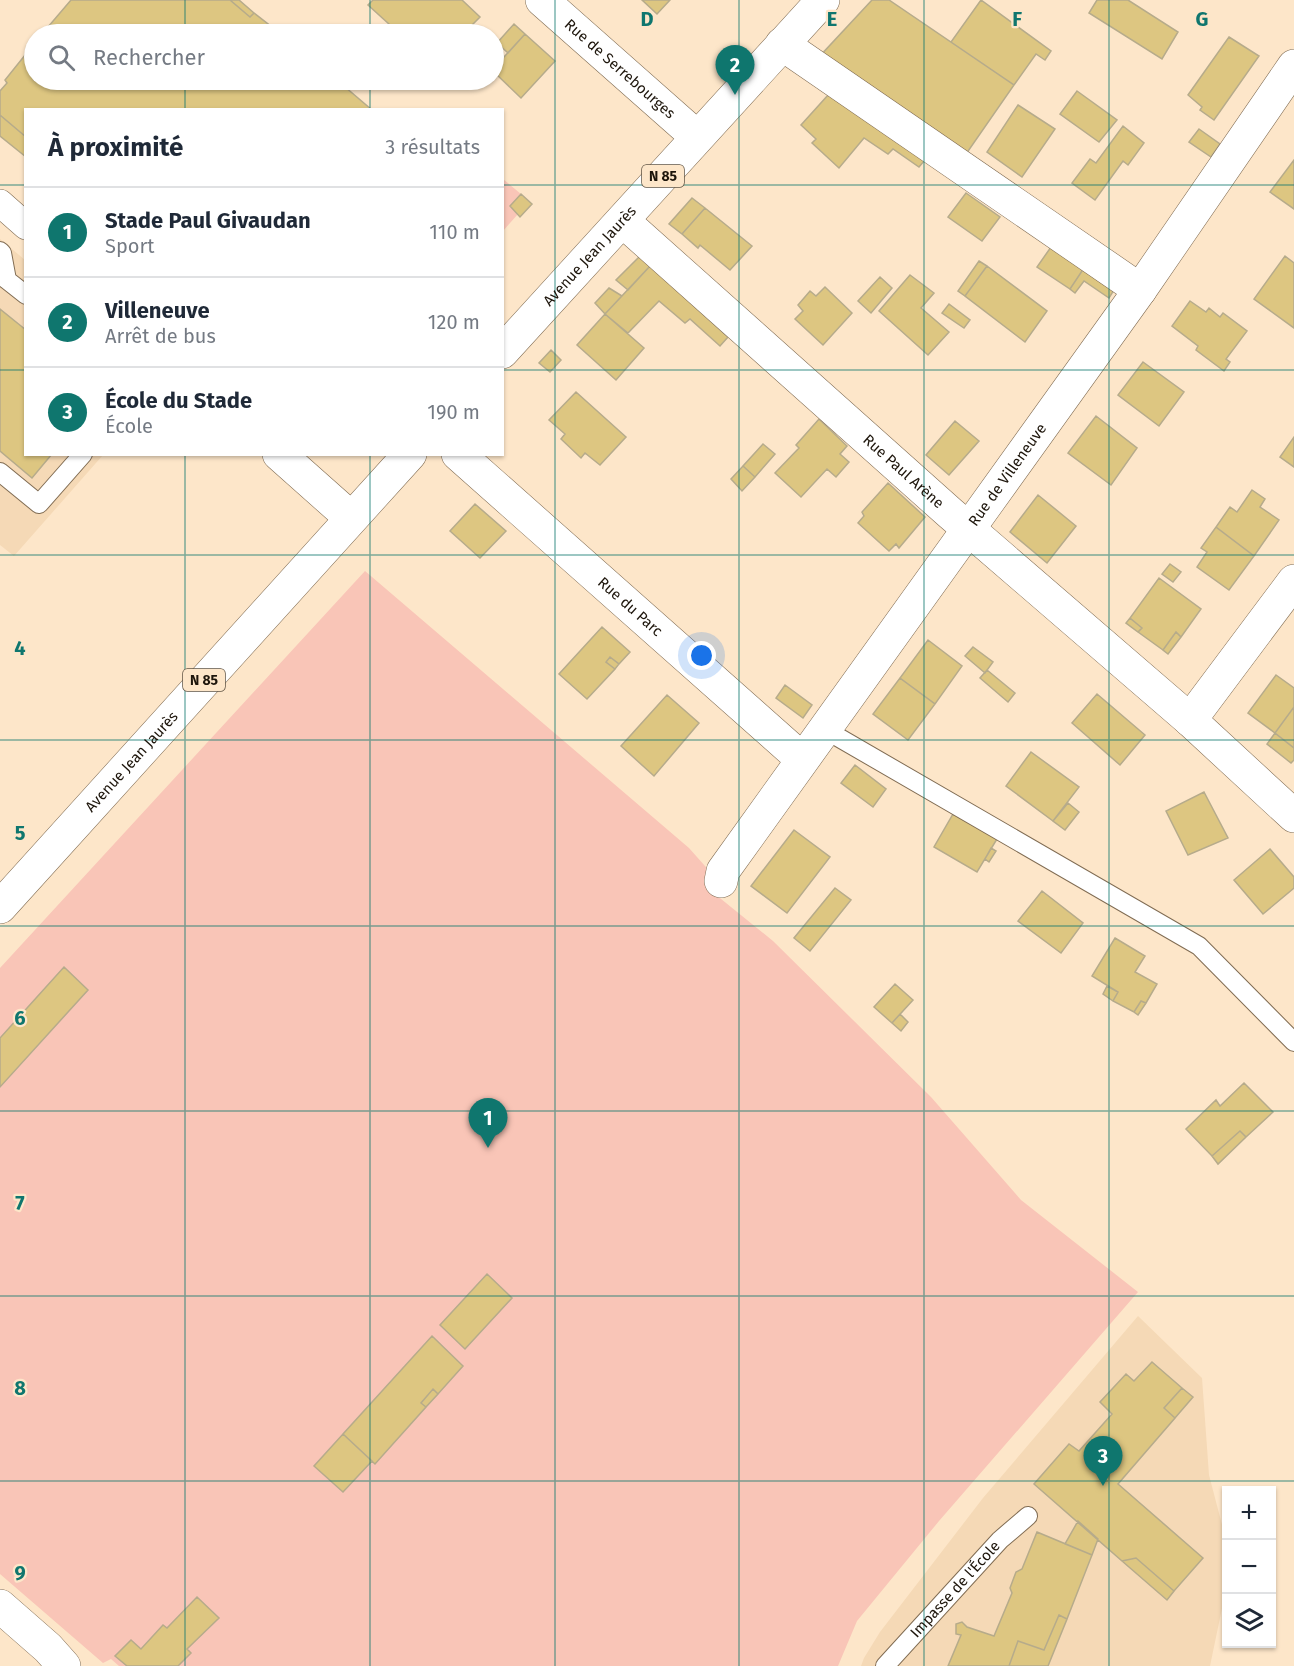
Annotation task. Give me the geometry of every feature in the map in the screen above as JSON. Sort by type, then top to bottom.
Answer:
[{"type":"street","name":"Rue de Serrebourges","points":[[542,0],[697,137]]},
{"type":"street","name":"Avenue Jean Jaurès","points":[[504,350],[823,0]]},
{"type":"street","points":[[782,44],[1140,290]]},
{"type":"street","name":"Rue de Villeneuve","points":[[721,881],[723,871],[1140,290],[1294,66]]},
{"type":"street","points":[[0,203],[24,224]]},
{"type":"street","name":"Rue Paul Arène","points":[[623,221],[968,529],[1190,720],[1294,816]]},
{"type":"street","points":[[281,456],[351,518]]},
{"type":"street","name":"Avenue Jean Jaurès","points":[[0,907],[408,456]]},
{"type":"street","name":"Rue du Parc","points":[[460,456],[802,759]]},
{"type":"street","points":[[1190,720],[1294,580]]},
{"type":"street","points":[[0,1606],[48,1647],[64,1666]]},
{"type":"lane","points":[[0,251],[7,280],[24,293]]},
{"type":"lane","points":[[0,472],[39,504],[81,456]]},
{"type":"lane","points":[[824,729],[1199,946],[1294,1042]]},
{"type":"lane","name":"Impasse de l'École","points":[[885,1666],[1000,1540],[1028,1515]]},
{"type":"shaded area","points":[[504,180],[521,194],[510,206],[518,214],[504,230]]},
{"type":"shaded area","points":[[0,239],[24,259],[24,456],[102,456],[14,556],[0,545]]},
{"type":"shaded area","points":[[365,571],[689,848],[713,875],[710,890],[773,941],[931,1097],[1021,1200],[1138,1292],[939,1521],[857,1621],[838,1666],[119,1666],[111,1659],[103,1663],[0,1574],[0,968]]},
{"type":"shaded area","points":[[1138,1316],[1202,1378],[1209,1475],[1222,1525],[1222,1608],[1210,1666],[861,1666],[880,1632],[983,1498]]},
{"type":"building","points":[[71,0],[230,0],[250,17],[254,13],[268,24],[51,24]]},
{"type":"building","points":[[230,0],[239,0],[254,13],[250,17]]},
{"type":"building","points":[[373,0],[462,0],[480,17],[473,24],[389,24],[368,5]]},
{"type":"building","points":[[642,0],[670,0],[657,14]]},
{"type":"building","points":[[872,0],[889,0],[1014,85],[964,157],[819,57]]},
{"type":"building","points":[[981,0],[1051,51],[1045,60],[1036,54],[1014,85],[951,42]]},
{"type":"building","points":[[1097,0],[1128,0],[1178,32],[1162,59],[1089,13]]},
{"type":"building","points":[[514,24],[525,34],[508,53],[504,49],[504,35]]},
{"type":"building","points":[[525,34],[555,61],[521,98],[504,82],[504,57]]},
{"type":"building","points":[[1229,37],[1259,56],[1214,120],[1200,110],[1202,107],[1188,95]]},
{"type":"building","points":[[24,56],[24,90],[349,90],[370,108],[24,108],[24,135],[0,115],[0,91],[7,83],[5,80]]},
{"type":"building","points":[[1077,91],[1117,120],[1099,142],[1060,114]]},
{"type":"building","points":[[829,94],[925,160],[919,167],[893,149],[888,154],[864,138],[839,168],[812,143],[816,139],[801,125]]},
{"type":"building","points":[[1018,105],[1055,129],[1022,177],[987,152]]},
{"type":"building","points":[[0,115],[24,135],[24,155],[0,136]]},
{"type":"building","points":[[1123,126],[1144,143],[1128,165],[1123,161],[1095,200],[1072,183],[1090,159],[1096,163]]},
{"type":"building","points":[[1199,129],[1220,144],[1211,157],[1189,142]]},
{"type":"building","points":[[1294,160],[1294,209],[1270,192]]},
{"type":"building","points":[[966,193],[1000,217],[982,241],[948,217]]},
{"type":"building","points":[[521,194],[532,204],[520,217],[510,206]]},
{"type":"building","points":[[692,198],[705,208],[682,234],[669,224]]},
{"type":"building","points":[[705,208],[752,246],[730,270],[700,245],[698,248],[682,234]]},
{"type":"building","points":[[1051,247],[1084,268],[1070,289],[1037,267]]},
{"type":"building","points":[[640,256],[650,266],[628,290],[616,280]]},
{"type":"building","points":[[1285,256],[1294,263],[1294,328],[1254,299]]},
{"type":"building","points":[[979,261],[987,266],[965,296],[958,291]]},
{"type":"building","points":[[650,266],[728,337],[720,346],[690,319],[685,323],[659,301],[628,333],[605,314]]},
{"type":"building","points":[[987,266],[1047,311],[1025,342],[965,296]]},
{"type":"building","points":[[1084,268],[1114,290],[1109,298],[1084,281],[1075,293],[1070,289]]},
{"type":"building","points":[[910,275],[934,293],[921,308],[949,332],[928,355],[879,311]]},
{"type":"building","points":[[880,277],[892,288],[871,313],[858,301]]},
{"type":"building","points":[[825,287],[852,313],[823,345],[795,319],[803,311],[798,305],[810,291],[816,296]]},
{"type":"building","points":[[609,288],[622,296],[605,314],[595,303]]},
{"type":"building","points":[[1190,301],[1206,312],[1209,308],[1220,317],[1223,313],[1247,331],[1226,359],[1230,362],[1224,371],[1196,350],[1198,346],[1172,326]]},
{"type":"building","points":[[949,304],[970,320],[964,328],[942,313]]},
{"type":"building","points":[[0,309],[24,328],[24,456],[50,456],[32,478],[0,451]]},
{"type":"building","points":[[605,314],[644,348],[616,380],[577,345]]},
{"type":"building","points":[[551,350],[561,360],[550,372],[539,363]]},
{"type":"building","points":[[1143,362],[1184,392],[1159,426],[1118,395]]},
{"type":"building","points":[[576,392],[626,437],[600,465],[585,453],[581,458],[561,439],[565,434],[549,420]]},
{"type":"building","points":[[1096,416],[1137,448],[1111,485],[1068,453]]},
{"type":"building","points":[[819,419],[847,446],[840,454],[849,462],[836,477],[827,469],[801,497],[775,473],[799,448],[796,445]]},
{"type":"building","points":[[955,421],[979,441],[949,475],[926,455]]},
{"type":"building","points":[[1294,437],[1294,467],[1280,457]]},
{"type":"building","points":[[763,444],[775,454],[755,477],[743,466]]},
{"type":"building","points":[[743,466],[755,477],[742,491],[731,479]]},
{"type":"building","points":[[888,483],[925,517],[899,548],[896,544],[889,551],[858,523],[864,516],[862,512]]},
{"type":"building","points":[[1252,490],[1265,499],[1260,507],[1279,520],[1254,556],[1216,527],[1230,507],[1237,512]]},
{"type":"building","points":[[1038,495],[1076,526],[1047,563],[1010,532]]},
{"type":"building","points":[[475,504],[506,531],[480,558],[450,531]]},
{"type":"building","points":[[1216,527],[1254,556],[1229,590],[1197,567],[1207,552],[1201,548]]},
{"type":"building","points":[[1170,564],[1181,572],[1173,582],[1162,574]]},
{"type":"building","points":[[1159,578],[1201,609],[1181,637],[1176,632],[1163,650],[1138,632],[1142,628],[1130,618]]},
{"type":"building","points":[[1130,618],[1142,628],[1138,632],[1126,623]]},
{"type":"building","points":[[602,627],[630,652],[619,664],[610,657],[606,662],[615,669],[587,699],[559,674]]},
{"type":"building","points":[[1176,632],[1181,637],[1168,654],[1163,650]]},
{"type":"building","points":[[928,640],[962,666],[935,704],[900,678]]},
{"type":"building","points":[[973,647],[993,662],[985,673],[965,656]]},
{"type":"building","points":[[610,657],[619,664],[615,669],[606,662]]},
{"type":"building","points":[[987,670],[1015,693],[1008,702],[980,678]]},
{"type":"building","points":[[1276,675],[1294,688],[1294,707],[1275,733],[1248,713]]},
{"type":"building","points":[[900,678],[935,704],[908,740],[873,714]]},
{"type":"building","points":[[785,685],[812,705],[803,718],[776,698]]},
{"type":"building","points":[[1097,694],[1145,735],[1120,765],[1072,723]]},
{"type":"building","points":[[667,695],[699,723],[654,776],[621,746]]},
{"type":"building","points":[[1294,707],[1294,748],[1275,733]]},
{"type":"building","points":[[1275,733],[1294,748],[1294,760],[1291,763],[1267,744]]},
{"type":"building","points":[[1031,752],[1079,787],[1053,821],[1006,786]]},
{"type":"building","points":[[855,765],[886,789],[873,807],[841,783]]},
{"type":"building","points":[[1204,792],[1228,838],[1188,855],[1166,811]]},
{"type":"building","points":[[1068,803],[1079,812],[1065,830],[1053,821]]},
{"type":"building","points":[[953,814],[997,839],[977,872],[934,847]]},
{"type":"building","points":[[794,830],[830,857],[787,913],[751,886]]},
{"type":"building","points":[[991,848],[996,851],[989,862],[985,859]]},
{"type":"building","points":[[1270,849],[1294,877],[1294,888],[1263,914],[1234,880]]},
{"type":"building","points":[[835,888],[851,900],[810,951],[794,938]]},
{"type":"building","points":[[1042,891],[1083,923],[1061,953],[1018,921]]},
{"type":"building","points":[[1115,938],[1145,956],[1135,972],[1157,984],[1146,1003],[1141,1001],[1134,1012],[1113,1001],[1118,992],[1092,976]]},
{"type":"building","points":[[64,967],[88,990],[0,1087],[0,1038]]},
{"type":"building","points":[[895,984],[913,1000],[892,1023],[874,1007]]},
{"type":"building","points":[[1107,986],[1118,992],[1113,1001],[1103,994]]},
{"type":"building","points":[[1141,1001],[1146,1003],[1138,1015],[1134,1012]]},
{"type":"building","points":[[900,1014],[908,1022],[901,1031],[892,1023]]},
{"type":"building","points":[[1244,1083],[1273,1112],[1246,1137],[1240,1131],[1212,1156],[1186,1129],[1216,1100],[1220,1106]]},
{"type":"building","points":[[1240,1131],[1246,1137],[1218,1164],[1212,1156]]},
{"type":"building","points":[[487,1274],[512,1298],[465,1349],[440,1325]]},
{"type":"building","points":[[432,1336],[463,1366],[438,1394],[433,1389],[421,1403],[426,1407],[375,1464],[343,1434]]},
{"type":"building","points":[[1152,1362],[1182,1388],[1164,1408],[1175,1418],[1118,1484],[1203,1558],[1174,1591],[1136,1558],[1122,1561],[1034,1484],[1069,1444],[1079,1451],[1112,1414],[1100,1402],[1126,1374],[1134,1381]]},
{"type":"building","points":[[1182,1388],[1193,1397],[1175,1418],[1164,1408]]},
{"type":"building","points":[[433,1389],[438,1394],[426,1407],[421,1403]]},
{"type":"building","points":[[343,1434],[372,1461],[343,1492],[314,1466]]},
{"type":"building","points":[[1078,1521],[1098,1539],[1092,1555],[1065,1544]]},
{"type":"building","points":[[1037,1532],[1092,1555],[1067,1619],[1059,1615],[1044,1650],[1018,1641],[1009,1666],[948,1666],[961,1635],[956,1634],[956,1624],[962,1622],[967,1627],[994,1636],[1012,1593],[1010,1588],[1016,1572],[1022,1569]]},
{"type":"building","points":[[1136,1558],[1174,1591],[1167,1600],[1122,1561]]},
{"type":"building","points":[[197,1597],[219,1618],[187,1649],[191,1653],[178,1666],[127,1666],[115,1656],[131,1640],[141,1649],[163,1625],[167,1628]]},
{"type":"building","points":[[1059,1615],[1067,1619],[1048,1666],[1009,1666],[1018,1641],[1044,1650]]},
{"type":"place","name":"Villeneuve","points":[[735,95]]},
{"type":"place","name":"Stade Paul Givaudan","points":[[488,1148]]},
{"type":"place","name":"École du Stade","points":[[1103,1486]]}]
